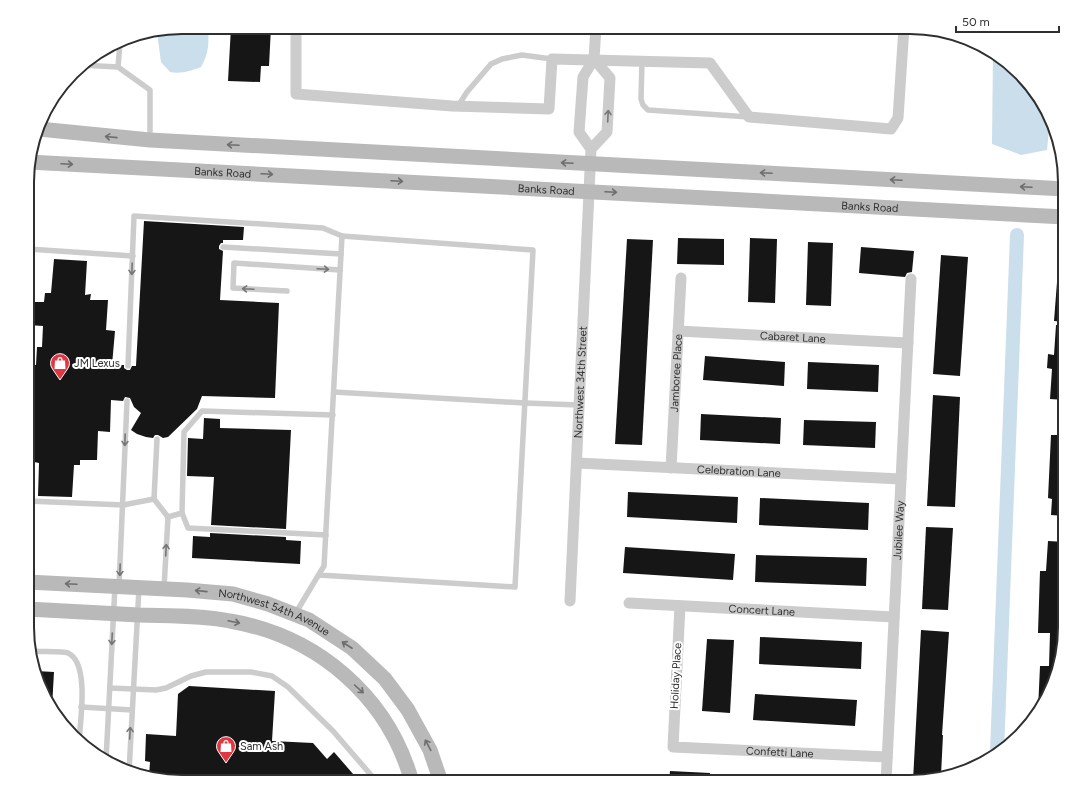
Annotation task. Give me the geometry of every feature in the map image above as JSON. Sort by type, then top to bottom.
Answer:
[{"type":"street","points":[[296,34],[296,94],[458,106],[550,109],[552,59],[710,63],[749,117],[891,129],[898,118],[904,34]]},
{"type":"street","points":[[590,157],[580,132],[583,77],[594,59],[596,34]]},
{"type":"street","points":[[590,157],[607,132],[610,78],[594,59]]},
{"type":"street","points":[[44,129],[150,140],[590,157],[1058,189]]},
{"type":"street","name":"Northwest 34th Street","points":[[570,601],[590,157]]},
{"type":"street","name":"Banks Road","points":[[35,162],[1058,217]]},
{"type":"street","name":"Jamboree Place","points":[[671,468],[680,278]]},
{"type":"street","name":"Jubilee Way","points":[[886,775],[911,278]]},
{"type":"street","name":"Cabaret Lane","points":[[678,331],[908,342]]},
{"type":"street","name":"Celebration Lane","points":[[577,463],[901,479]]},
{"type":"street","name":"Northwest 54th Avenue","points":[[34,582],[139,587],[233,594],[268,604],[309,620],[352,648],[385,679],[408,710],[430,750],[439,775]]},
{"type":"street","name":"Concert Lane","points":[[629,603],[894,617]]},
{"type":"street","name":"Holiday Place","points":[[673,746],[680,606]]},
{"type":"street","name":"Northwest 54th Avenue","points":[[34,609],[187,616],[229,621],[264,629],[298,643],[335,667],[364,694],[388,725],[406,761],[410,775]]},
{"type":"street","name":"Confetti Lane","points":[[673,746],[887,757]]},
{"type":"lane","points":[[118,67],[120,48]]},
{"type":"lane","points":[[458,106],[467,92],[491,64],[502,59],[522,55],[552,59]]},
{"type":"lane","points":[[642,61],[641,99],[643,105],[648,110],[749,117]]},
{"type":"lane","points":[[91,66],[118,67],[150,90],[150,140]]},
{"type":"lane","points":[[128,366],[134,216],[323,228],[342,236],[534,250],[515,587],[319,575]]},
{"type":"lane","points":[[295,614],[324,566],[342,236]]},
{"type":"lane","points":[[223,247],[341,254]]},
{"type":"lane","points":[[34,249],[133,256]]},
{"type":"lane","points":[[287,291],[233,288],[234,263],[340,270]]},
{"type":"lane","points":[[334,392],[579,405]]},
{"type":"lane","points":[[106,754],[113,613],[117,586],[123,505],[127,401]]},
{"type":"lane","points":[[326,535],[188,528],[182,513],[184,432],[202,411],[333,415]]},
{"type":"lane","points":[[157,439],[154,499],[168,517],[164,589]]},
{"type":"lane","points":[[34,500],[123,505],[154,499]]},
{"type":"lane","points":[[168,517],[182,513]]},
{"type":"lane","points":[[129,765],[139,587]]},
{"type":"lane","points":[[36,651],[68,653],[77,662],[82,681],[79,734]]},
{"type":"lane","points":[[110,688],[156,690],[166,688],[191,676],[206,672],[251,672],[272,676],[288,687],[333,731],[371,775]]},
{"type":"lane","points":[[81,707],[132,710]]},
{"type":"water","points":[[208,34],[207,52],[204,62],[201,67],[193,70],[178,73],[170,72],[161,62],[158,36],[163,35]]},
{"type":"water","points":[[993,60],[1015,77],[1021,84],[1038,108],[1049,131],[1047,150],[1021,155],[992,144]]},
{"type":"building","points":[[231,34],[271,34],[269,66],[261,66],[260,82],[228,81]]},
{"type":"building","points":[[144,221],[244,227],[243,240],[223,240],[223,243],[219,246],[219,249],[223,251],[220,300],[279,303],[275,398],[202,396],[197,409],[168,437],[163,438],[158,435],[155,435],[153,438],[146,437],[131,430],[141,413],[134,407],[130,398],[125,397],[123,401],[111,400],[110,432],[98,431],[97,460],[80,460],[80,465],[74,465],[72,497],[38,496],[39,463],[34,462],[34,365],[36,365],[37,347],[42,347],[43,326],[34,325],[34,302],[44,302],[45,293],[51,293],[54,259],[87,261],[85,295],[91,294],[90,300],[108,300],[106,330],[115,331],[112,365],[124,365],[124,368],[127,370],[130,370],[132,366],[136,366]]},
{"type":"building","points":[[678,238],[724,239],[724,265],[677,264]]},
{"type":"building","points":[[750,238],[777,239],[775,303],[748,302]]},
{"type":"building","points":[[627,239],[653,240],[642,445],[615,444]]},
{"type":"building","points":[[808,242],[833,243],[831,306],[806,305]]},
{"type":"building","points":[[861,247],[914,251],[912,272],[907,273],[905,277],[859,273]]},
{"type":"building","points":[[941,255],[968,257],[960,376],[933,374]]},
{"type":"building","points":[[1057,282],[1058,282],[1058,321],[1054,321]]},
{"type":"building","points":[[1056,325],[1058,325],[1058,400],[1050,399],[1052,369],[1047,368],[1048,354],[1054,355]]},
{"type":"building","points":[[705,356],[785,362],[784,386],[703,380]]},
{"type":"building","points":[[808,362],[879,365],[878,392],[807,389]]},
{"type":"building","points":[[933,395],[960,397],[955,507],[927,506]]},
{"type":"building","points":[[701,414],[781,418],[780,444],[700,440]]},
{"type":"building","points":[[204,418],[220,419],[220,428],[291,430],[286,529],[211,525],[214,477],[187,476],[188,438],[203,439]]},
{"type":"building","points":[[804,420],[876,422],[875,448],[803,445]]},
{"type":"building","points":[[1051,435],[1058,435],[1058,516],[1051,515],[1052,499],[1048,498]]},
{"type":"building","points":[[628,492],[738,497],[737,523],[627,517]]},
{"type":"building","points":[[760,498],[869,503],[868,530],[759,525]]},
{"type":"building","points":[[926,527],[953,528],[948,610],[922,609]]},
{"type":"building","points":[[210,533],[286,537],[286,540],[301,541],[300,564],[192,558],[193,536],[210,537]]},
{"type":"building","points":[[1048,541],[1058,542],[1057,646],[1047,684],[1038,700],[1040,666],[1049,666],[1050,633],[1038,633],[1040,571],[1046,571]]},
{"type":"building","points":[[625,547],[735,554],[733,580],[623,573]]},
{"type":"building","points":[[756,555],[867,558],[866,586],[755,582]]},
{"type":"building","points":[[921,630],[949,632],[942,735],[941,772],[913,775]]},
{"type":"building","points":[[760,637],[862,642],[861,669],[759,664]]},
{"type":"building","points":[[707,639],[734,640],[730,713],[702,711]]},
{"type":"building","points":[[41,671],[54,672],[52,698],[45,684]]},
{"type":"building","points":[[189,686],[275,691],[272,741],[313,743],[327,759],[334,752],[354,775],[173,775],[149,771],[150,762],[145,761],[146,734],[176,736],[178,694]]},
{"type":"building","points":[[755,694],[857,700],[855,726],[753,720]]},
{"type":"building","points":[[670,771],[710,773],[710,775],[670,775]]},
{"type":"waterway","points":[[997,746],[1017,235]]},
{"type":"place","name":"JM Lexus","points":[[60,380]]},
{"type":"place","name":"Sam Ash","points":[[226,763]]}]
